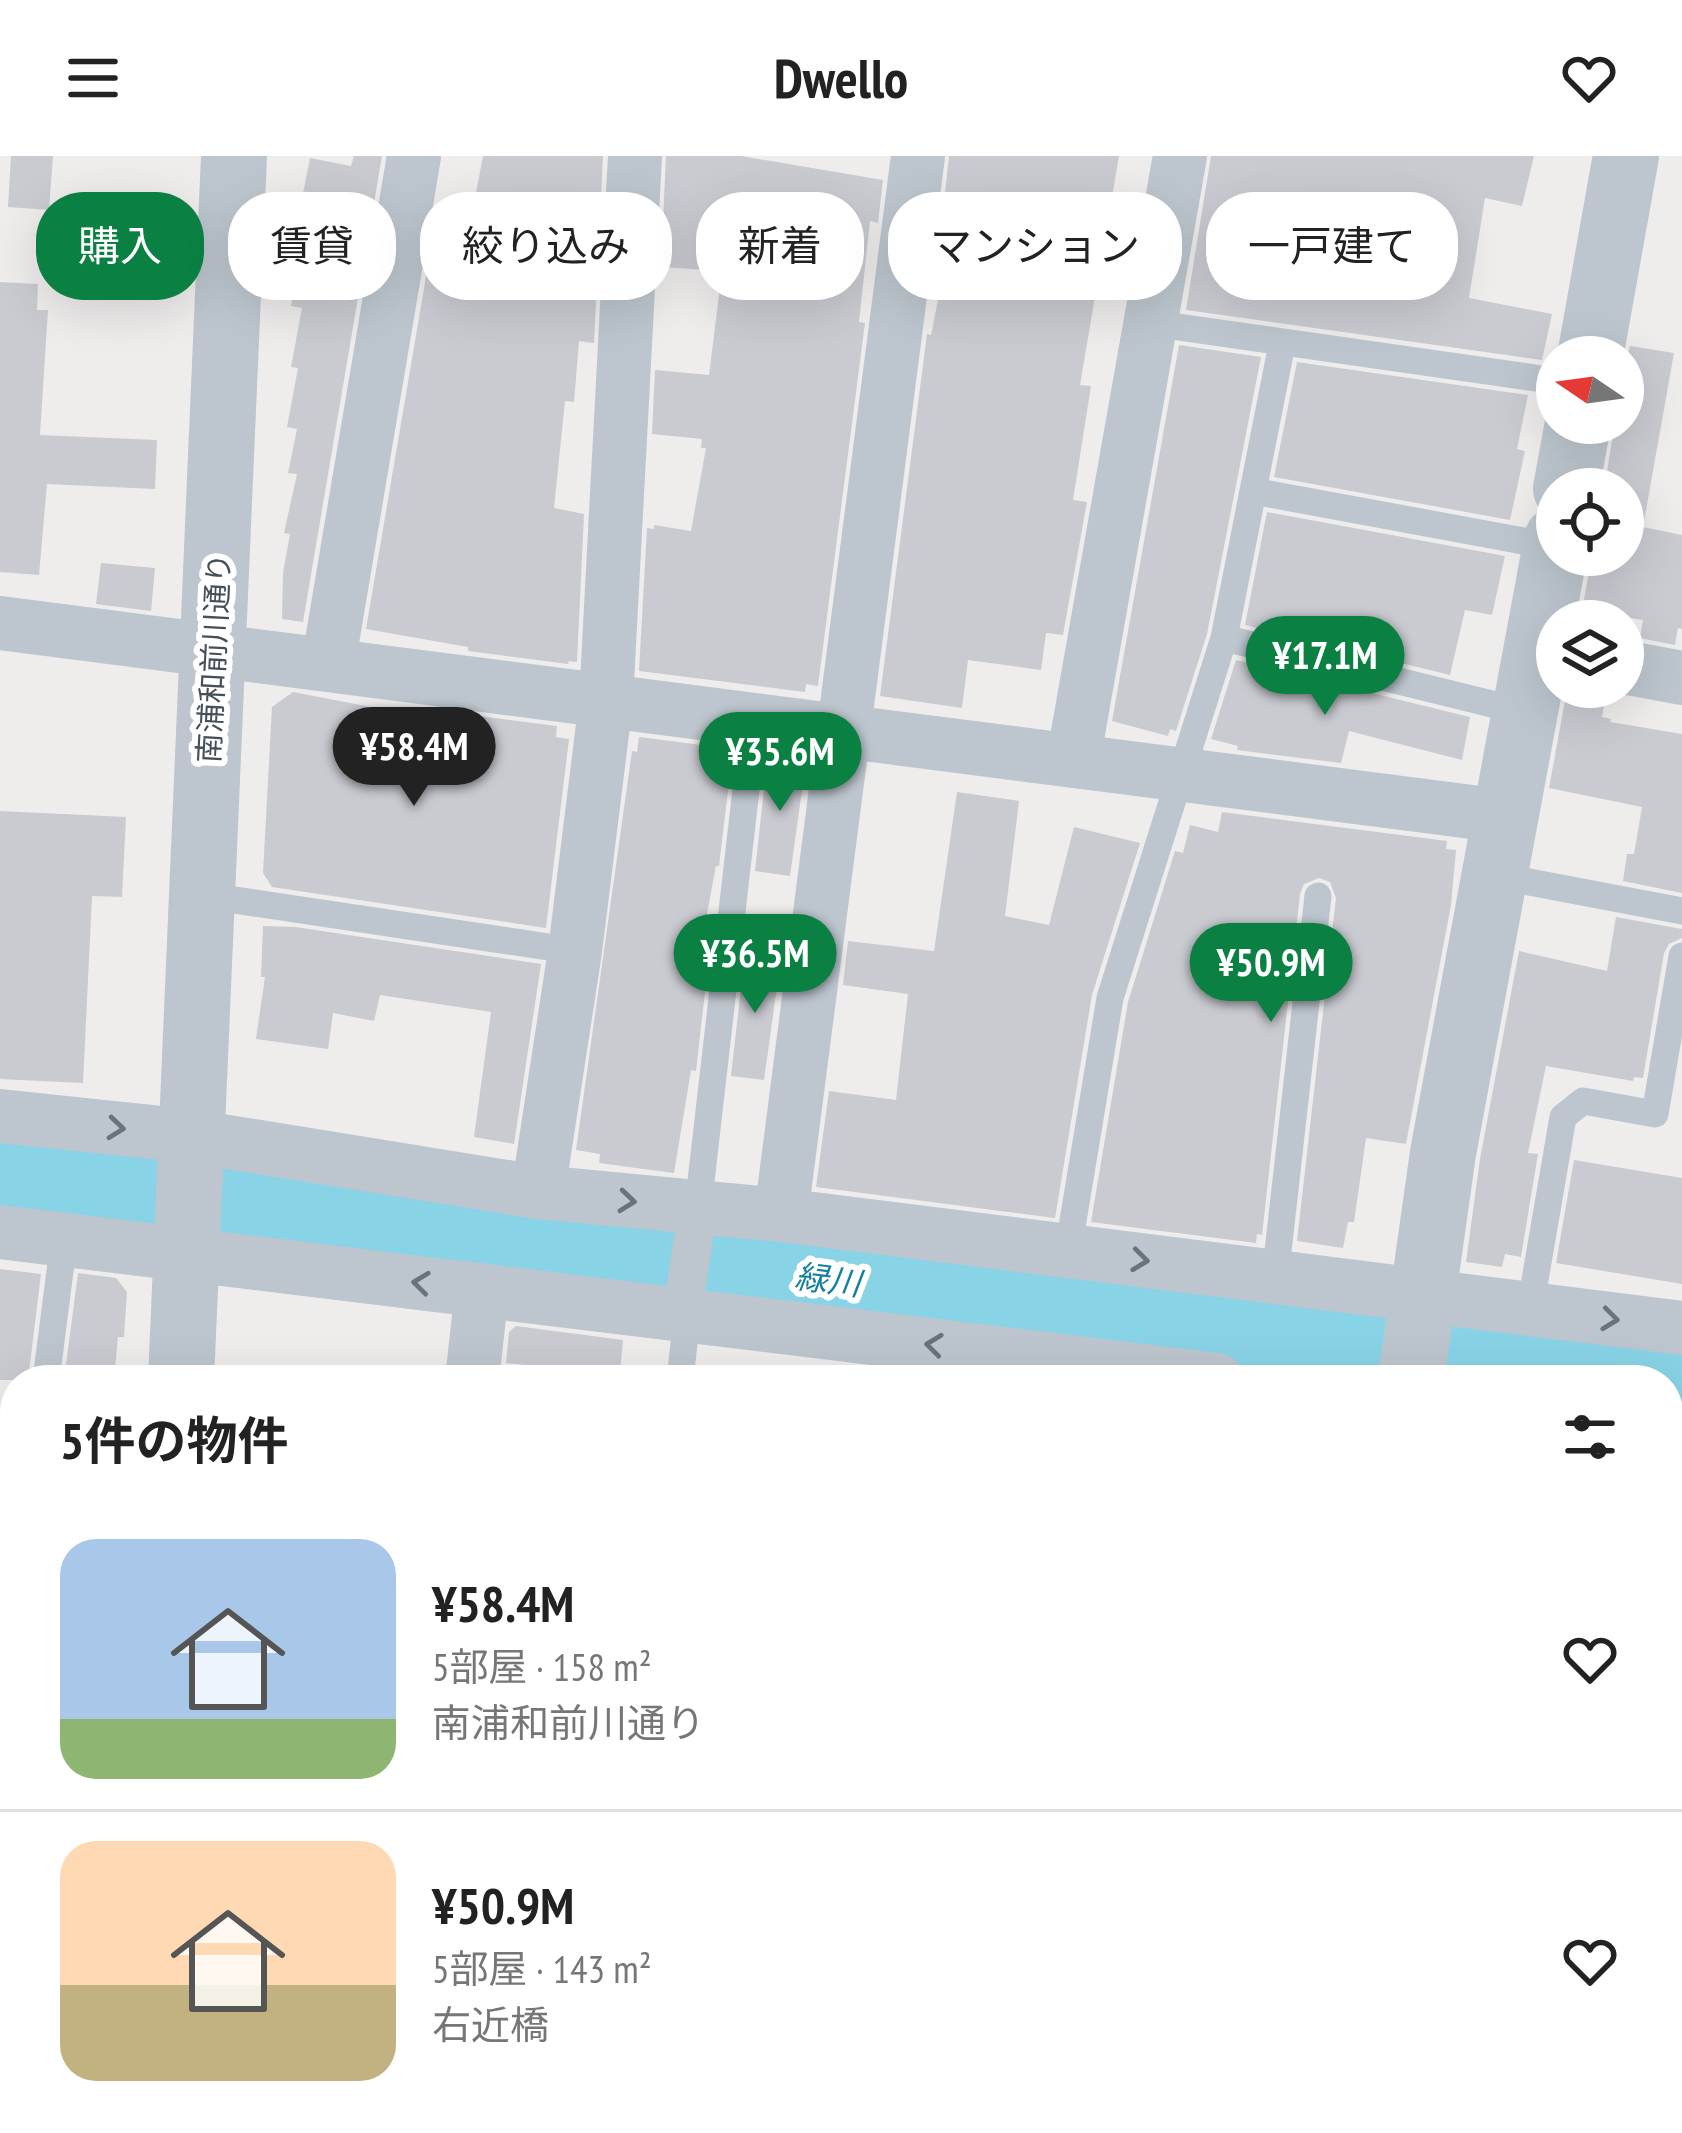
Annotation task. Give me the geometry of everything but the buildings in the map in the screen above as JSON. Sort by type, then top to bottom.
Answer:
[{"type":"street","name":"南浦和前川通り","points":[[187,1249],[234,156]]},
{"type":"street","points":[[328,665],[414,156]]},
{"type":"street","points":[[538,1192],[606,701],[635,156]]},
{"type":"street","points":[[781,1215],[918,156]]},
{"type":"street","points":[[1073,761],[1180,156]]},
{"type":"street","points":[[1594,336],[1626,156]]},
{"type":"street","points":[[0,623],[1179,774],[1498,845]]},
{"type":"street","points":[[1644,671],[1682,678]]},
{"type":"street","points":[[1413,1365],[1442,1154],[1498,845],[1536,686]]},
{"type":"street","points":[[0,1116],[190,1148],[538,1192],[781,1215],[1682,1328]]},
{"type":"street","points":[[685,1315],[698,1208]]},
{"type":"street","points":[[0,1232],[187,1249],[685,1315],[989,1365]]},
{"type":"street","points":[[183,1365],[187,1249]]},
{"type":"street","points":[[474,1365],[482,1290]]},
{"type":"lane","points":[[1150,323],[1536,378]]},
{"type":"lane","points":[[1068,1251],[1110,998],[1224,638],[1282,344]]},
{"type":"lane","points":[[1253,491],[1536,540]]},
{"type":"lane","points":[[1224,638],[1536,673]]},
{"type":"lane","points":[[698,1208],[754,720]]},
{"type":"lane","points":[[1498,845],[1682,911]]},
{"type":"lane","points":[[201,895],[575,951]]},
{"type":"lane","points":[[1275,1277],[1318,896]]},
{"type":"lane","points":[[1530,1309],[1563,1117],[1582,1101],[1655,1114],[1682,956]]},
{"type":"lane","points":[[48,1365],[64,1240]]},
{"type":"lane","points":[[681,1365],[685,1315]]},
{"type":"waterway","name":"緑川","points":[[0,1178],[1533,1365]]}]
